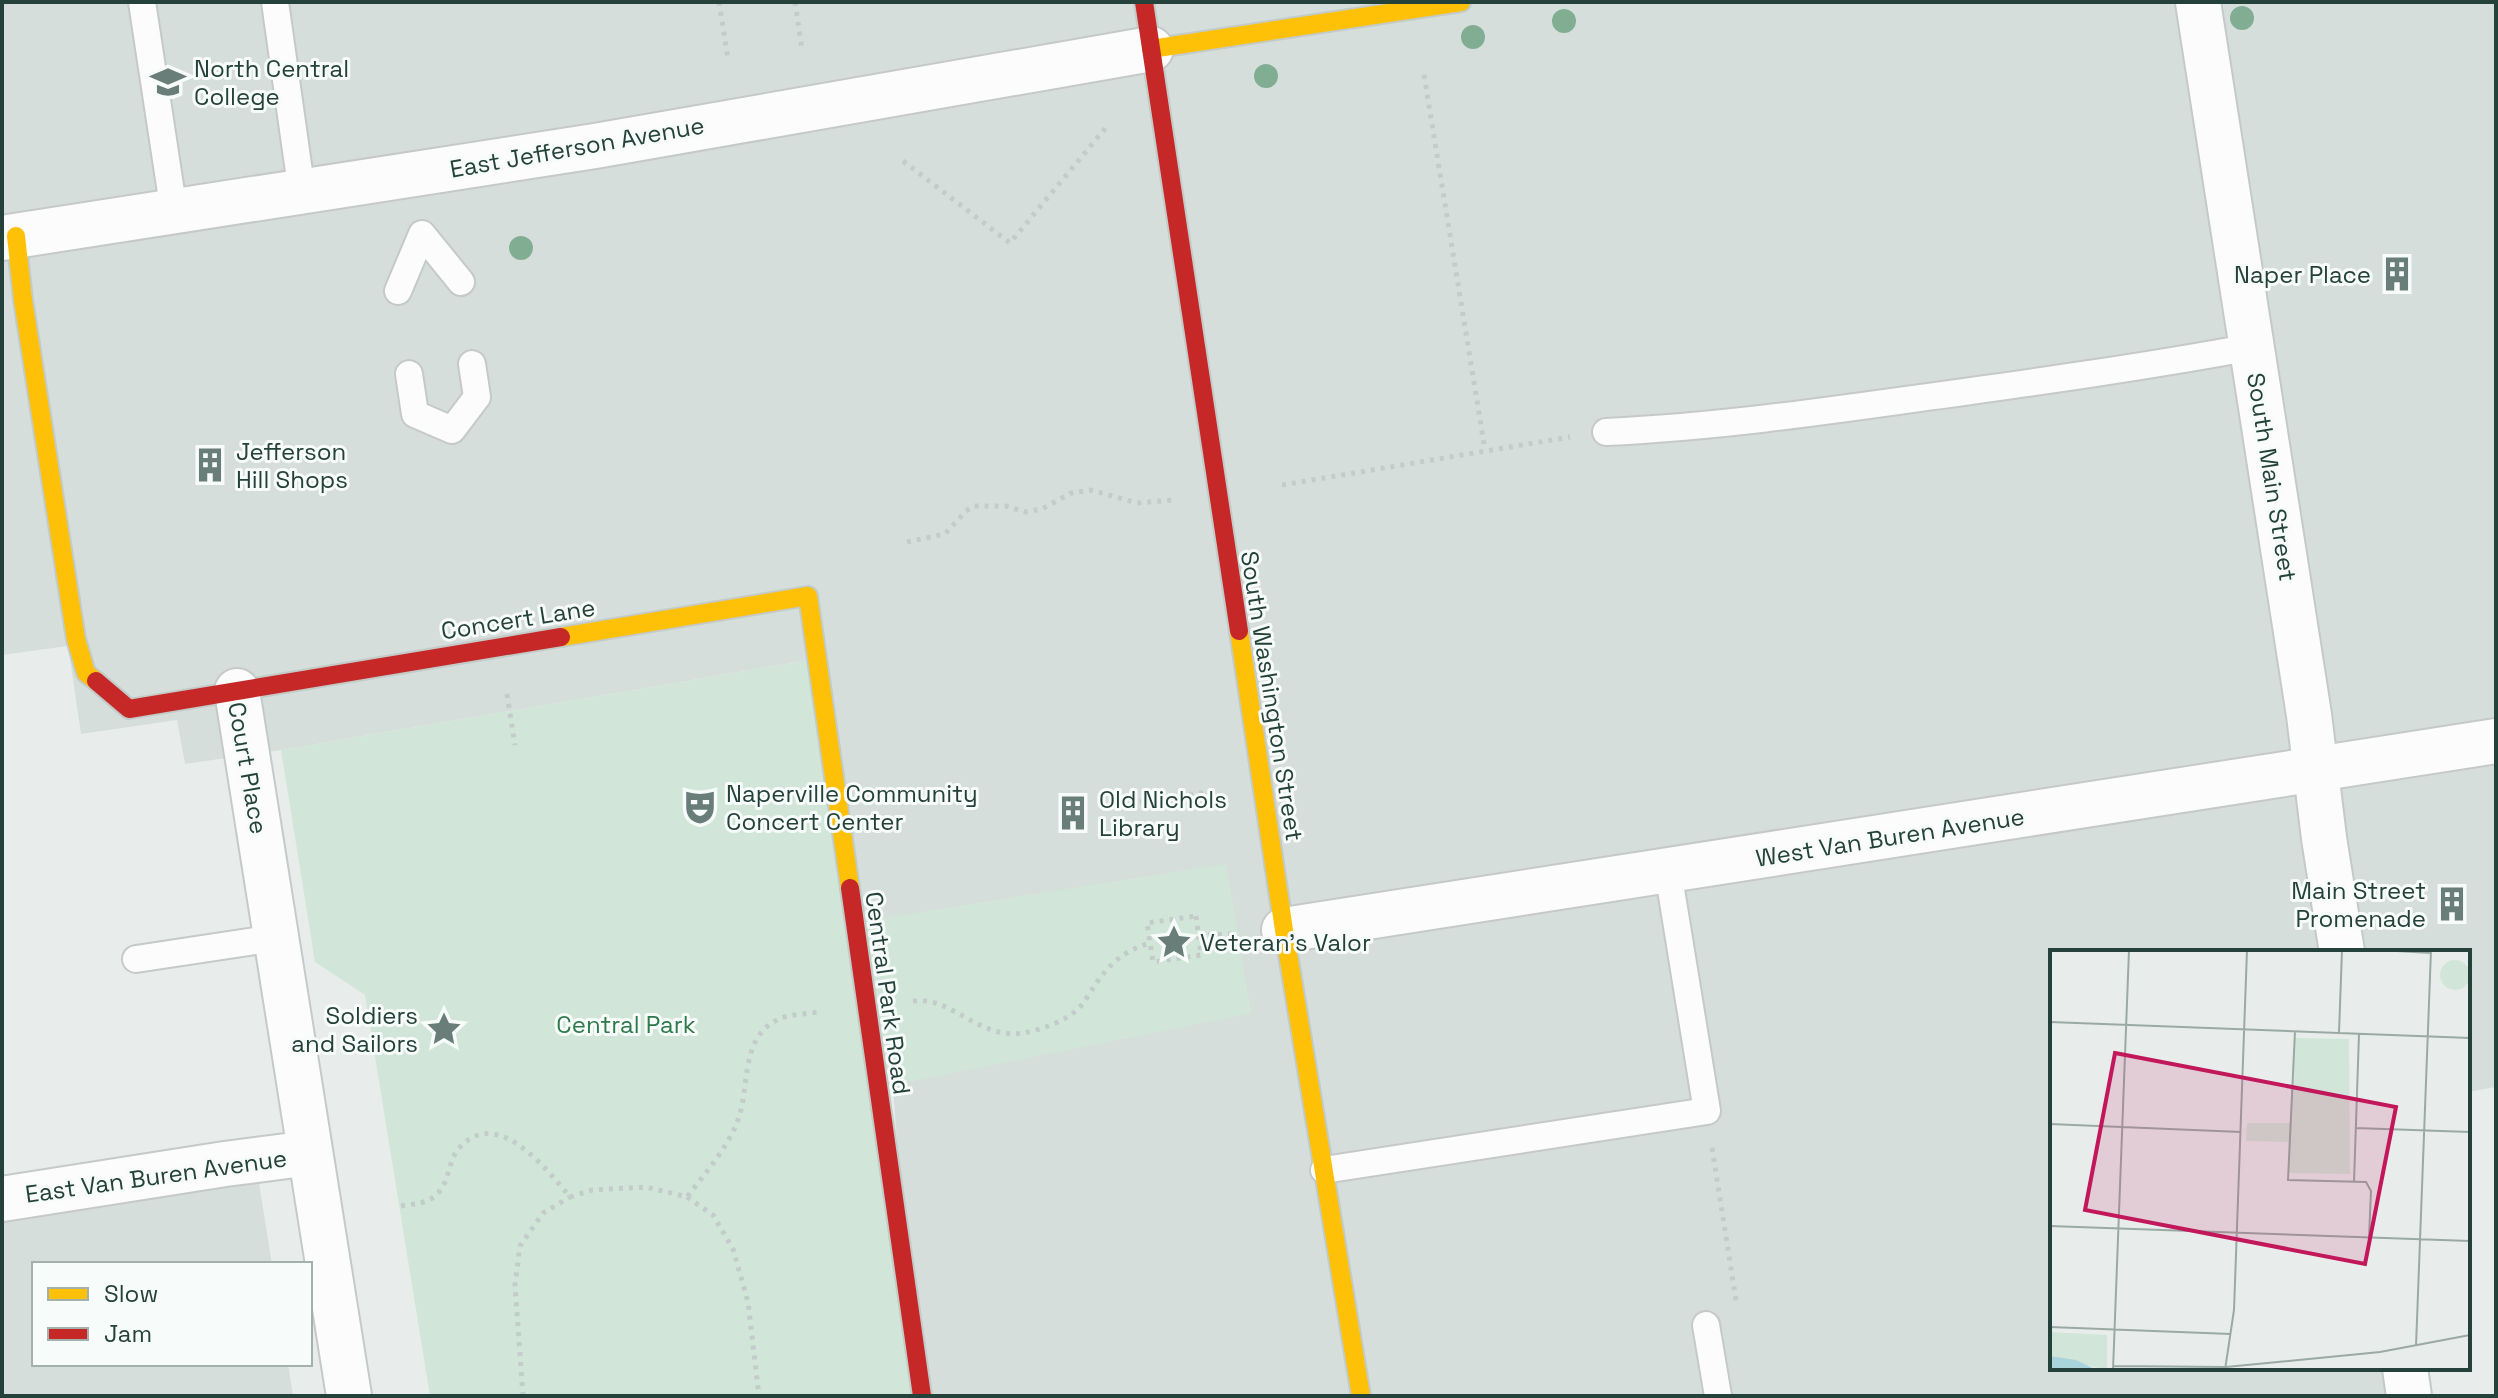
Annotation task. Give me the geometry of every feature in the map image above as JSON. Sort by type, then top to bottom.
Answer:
[{"type":"street","name":"South Washington Street","points":[[1144,2],[1284,930],[1361,1396]]},
{"type":"street","points":[[1151,49],[1461,2]]},
{"type":"street","name":"South Main Street","points":[[2198,2],[2317,770],[2342,950]]},
{"type":"street","name":"East Jefferson Avenue","points":[[9,237],[595,146],[1151,49]]},
{"type":"street","name":"Court Place","points":[[9,237],[23,300],[76,639],[86,673],[129,709],[237,691],[349,1396]]},
{"type":"street","name":"Concert Lane","points":[[237,691],[808,596]]},
{"type":"street","name":"Central Park Road","points":[[808,596],[922,1396]]},
{"type":"street","name":"West Van Buren Avenue","points":[[1284,930],[2496,741]]},
{"type":"street","name":"East Van Buren Avenue","points":[[2,1199],[310,1153]]},
{"type":"street","points":[[2405,1370],[2409,1396]]},
{"type":"lane","points":[[142,2],[174,212]]},
{"type":"lane","points":[[275,2],[302,193]]},
{"type":"lane","points":[[398,291],[422,234],[461,282]]},
{"type":"lane","points":[[1606,432],[1683,429],[1821,412],[2189,359],[2252,347]]},
{"type":"lane","points":[[409,374],[415,414],[452,430],[477,397],[472,364]]},
{"type":"lane","points":[[1324,1170],[1707,1111],[1668,871]]},
{"type":"lane","points":[[136,959],[275,938]]},
{"type":"lane","points":[[1706,1325],[1718,1396]]},
{"type":"path","points":[[719,2],[728,59]]},
{"type":"path","points":[[795,2],[802,49]]},
{"type":"path","points":[[1424,75],[1485,450]]},
{"type":"path","points":[[903,161],[1010,243],[1108,125]]},
{"type":"path","points":[[1282,485],[1606,432]]},
{"type":"path","points":[[907,542],[945,534],[974,506],[1006,506],[1025,512],[1042,509],[1071,493],[1091,490],[1137,503],[1217,494]]},
{"type":"path","points":[[1120,805],[1208,792]]},
{"type":"path","points":[[1196,916],[1201,955],[1153,962],[1150,943],[1147,923],[1196,916]]},
{"type":"path","points":[[1198,935],[1232,934]]},
{"type":"path","points":[[687,1197],[724,1150],[739,1117],[756,1038],[777,1020],[922,1000],[945,1005],[988,1030],[1021,1034],[1053,1024],[1079,1008],[1100,978],[1128,950],[1150,943]]},
{"type":"path","points":[[1707,1111],[1737,1306]]},
{"type":"path","points":[[401,1206],[426,1203],[439,1193],[447,1179],[451,1161],[461,1146],[475,1136],[495,1132],[525,1149],[570,1197]]},
{"type":"path","points":[[523,1396],[515,1285],[520,1246],[543,1213],[570,1197],[592,1190],[646,1187],[687,1197],[713,1215],[733,1249],[748,1302],[759,1396]]},
{"type":"shaded area","points":[[2,2],[2496,2],[2496,1087],[2470,1092],[2470,950],[2050,950],[2050,1370],[2404,1370],[2408,1396],[915,1396],[881,920],[858,922],[816,659],[185,764],[177,720],[81,734],[68,646],[2,655]]},
{"type":"shaded area","points":[[254,1152],[272,1262],[32,1262],[32,1366],[288,1366],[293,1396],[2,1396],[2,1193]]},
{"type":"green space","name":"Central Park","points":[[816,659],[858,922],[1226,864],[1251,1013],[873,1089],[915,1396],[430,1396],[365,995],[315,962],[281,750]]},
{"type":"traffic: slow","points":[[1151,49],[1461,2]]},
{"type":"traffic: slow","points":[[16,236],[23,300],[76,639],[86,673],[96,681]]},
{"type":"traffic: slow","points":[[561,637],[808,596],[850,888]]},
{"type":"traffic: slow","points":[[1239,631],[1284,930],[1361,1396]]},
{"type":"traffic: jam","points":[[1144,2],[1239,631]]},
{"type":"traffic: jam","points":[[96,681],[129,709],[561,637]]},
{"type":"traffic: jam","points":[[850,888],[922,1396]]},
{"type":"place","name":"North Central College","points":[[168,82]]},
{"type":"place","name":"Naper Place","points":[[2397,274]]},
{"type":"place","name":"Jefferson Hill Shops","points":[[210,465]]},
{"type":"place","name":"Naperville Community Concert Center","points":[[700,807]]},
{"type":"place","name":"Old Nichols Library","points":[[1073,813]]},
{"type":"place","name":"Main Street Promenade","points":[[2452,904]]},
{"type":"place","name":"Veteran's Valor","points":[[1174,942]]},
{"type":"place","name":"Soldiers and Sailors","points":[[444,1029]]}]
